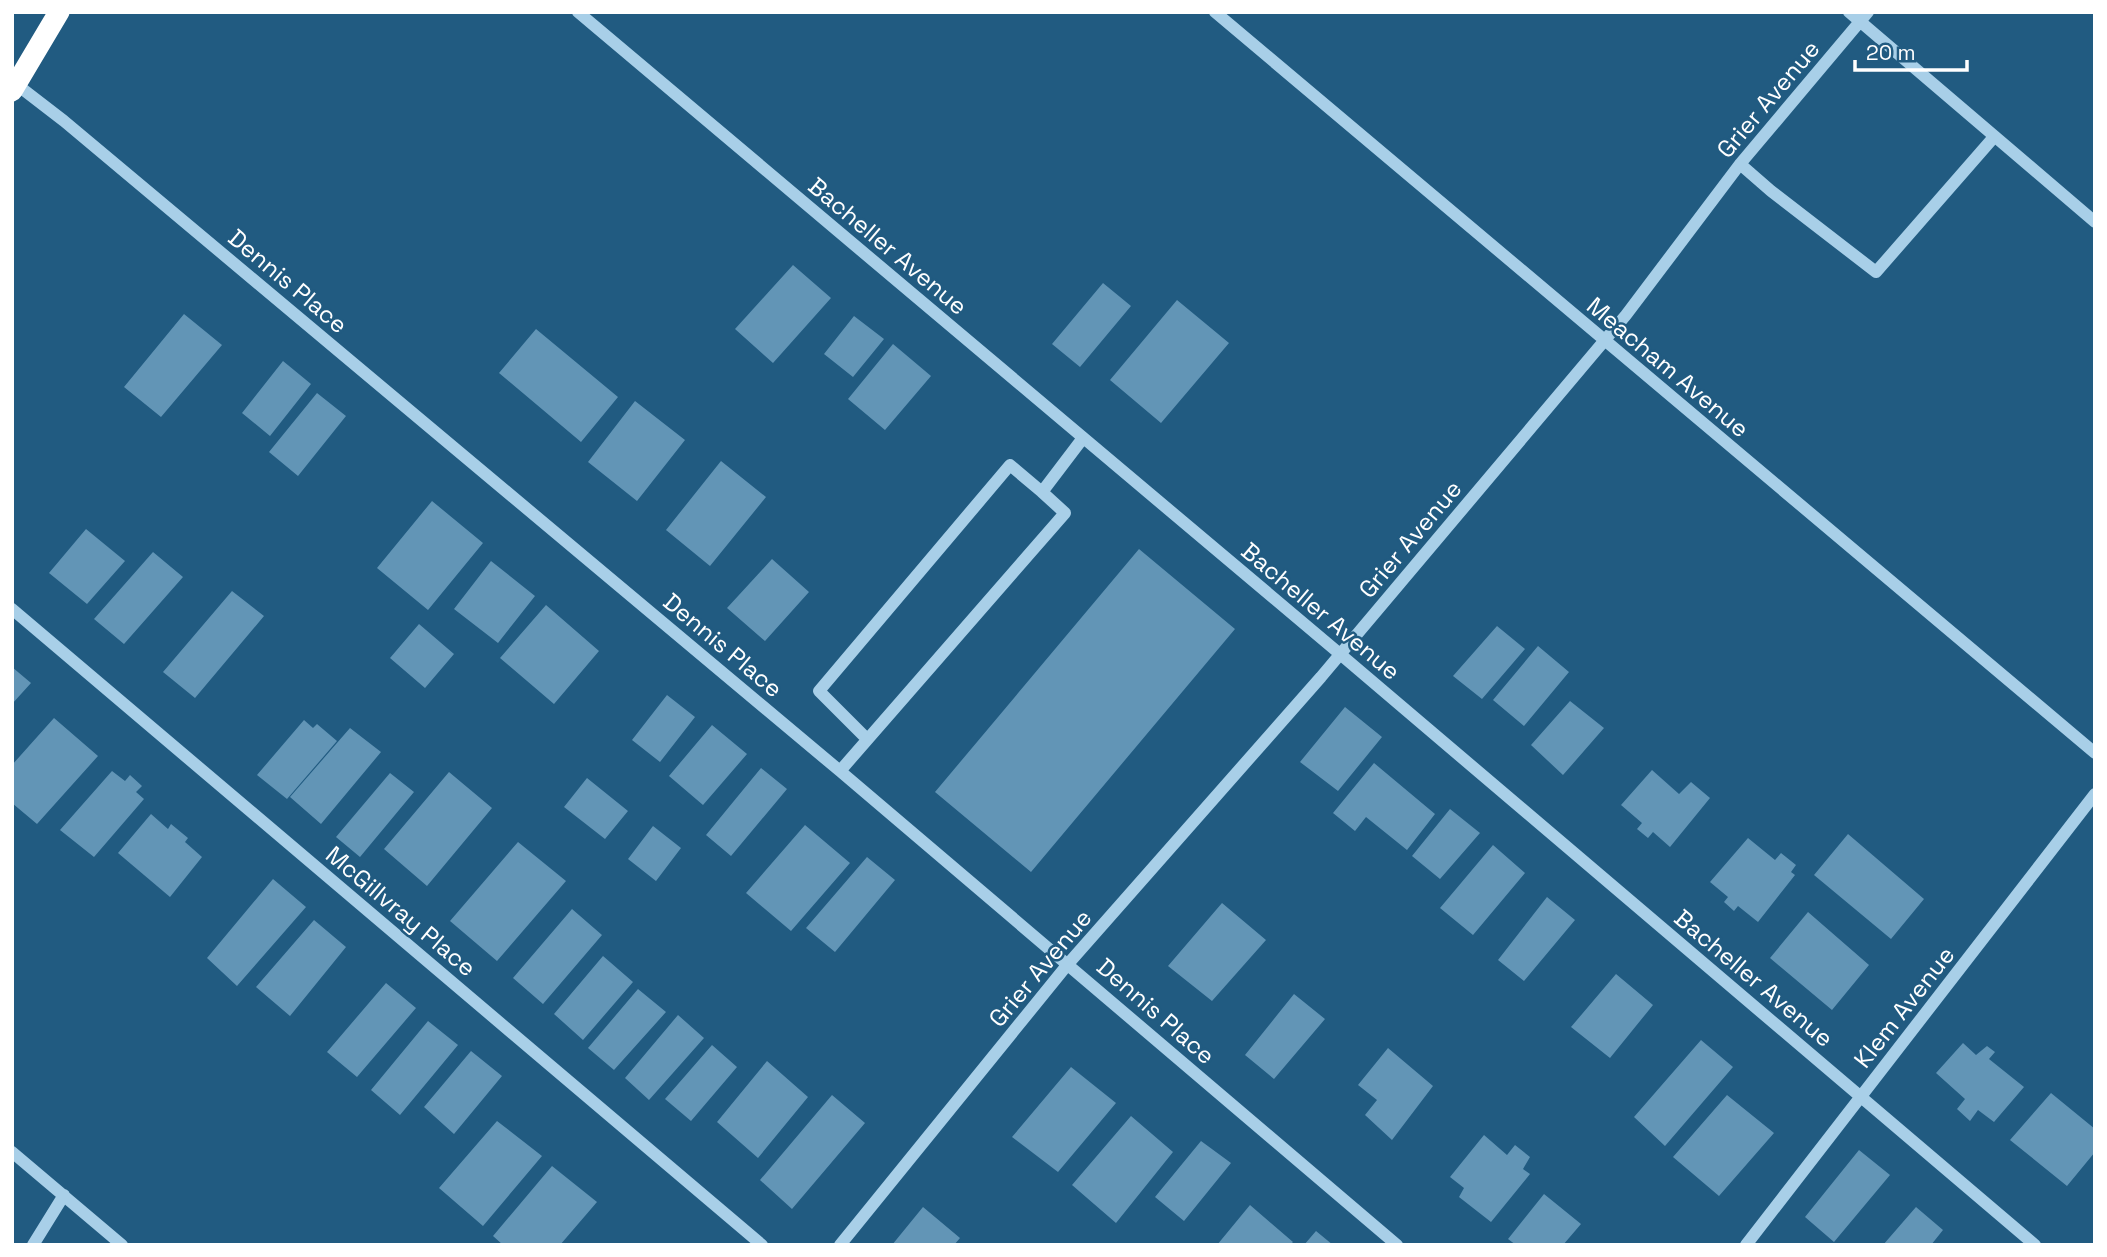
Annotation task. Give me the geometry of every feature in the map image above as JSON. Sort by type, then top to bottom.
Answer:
[{"type":"highway","points":[[14,88],[59,12]]},
{"type":"street","name":"Bacheller Avenue","points":[[579,12],[2035,1245]]},
{"type":"street","name":"Meacham Avenue","points":[[1215,12],[2095,752]]},
{"type":"street","points":[[1849,12],[1864,17],[1994,137],[2095,222]]},
{"type":"street","name":"Grier Avenue","points":[[840,1245],[1068,964],[1340,654],[1604,341],[1740,164],[1864,17]]},
{"type":"street","name":"Dennis Place","points":[[14,88],[64,121],[840,771],[1397,1245]]},
{"type":"street","points":[[1740,164],[1876,272],[1994,137]]},
{"type":"street","points":[[1042,492],[1083,438]]},
{"type":"street","points":[[840,771],[1065,513],[1010,465],[819,691],[867,739]]},
{"type":"street","name":"McGillvray Place","points":[[12,610],[762,1245]]},
{"type":"street","name":"Klem Avenue","points":[[1746,1245],[2095,794]]},
{"type":"street","points":[[12,1152],[122,1245]]},
{"type":"street","points":[[33,1245],[64,1195]]},
{"type":"building","points":[[793,265],[831,298],[773,363],[735,329]]},
{"type":"building","points":[[1103,283],[1131,306],[1080,367],[1052,344]]},
{"type":"building","points":[[1177,300],[1229,343],[1161,423],[1110,380]]},
{"type":"building","points":[[184,314],[222,345],[161,417],[124,387]]},
{"type":"building","points":[[854,316],[884,339],[853,377],[824,354]]},
{"type":"building","points":[[536,329],[618,397],[581,442],[499,373]]},
{"type":"building","points":[[893,344],[931,376],[885,430],[848,399]]},
{"type":"building","points":[[283,361],[311,384],[270,436],[242,413]]},
{"type":"building","points":[[317,393],[346,416],[298,476],[269,452]]},
{"type":"building","points":[[635,401],[685,440],[637,501],[588,462]]},
{"type":"building","points":[[721,461],[766,497],[710,566],[666,530]]},
{"type":"building","points":[[432,501],[483,543],[428,610],[377,568]]},
{"type":"building","points":[[86,529],[125,561],[87,604],[49,573]]},
{"type":"building","points":[[1139,549],[1235,629],[1031,872],[935,792]]},
{"type":"building","points":[[153,552],[183,577],[124,644],[94,619]]},
{"type":"building","points":[[772,559],[809,592],[765,641],[727,608]]},
{"type":"building","points":[[491,561],[535,596],[498,643],[454,609]]},
{"type":"building","points":[[232,591],[264,616],[195,698],[163,672]]},
{"type":"building","points":[[546,605],[599,651],[554,704],[500,658]]},
{"type":"building","points":[[419,624],[454,654],[425,688],[390,658]]},
{"type":"building","points":[[1497,626],[1525,649],[1482,699],[1453,676]]},
{"type":"building","points":[[1538,646],[1569,672],[1524,726],[1493,700]]},
{"type":"building","points":[[12,667],[31,683],[12,704]]},
{"type":"building","points":[[667,695],[695,717],[660,762],[632,740]]},
{"type":"building","points":[[1570,701],[1604,728],[1563,775],[1531,745]]},
{"type":"building","points":[[1345,707],[1382,737],[1338,791],[1300,762]]},
{"type":"building","points":[[54,718],[98,756],[37,824],[12,803],[12,765]]},
{"type":"building","points":[[304,720],[313,728],[317,724],[337,741],[287,799],[257,775]]},
{"type":"building","points":[[712,725],[747,754],[703,805],[669,776]]},
{"type":"building","points":[[350,728],[381,752],[321,824],[290,797]]},
{"type":"building","points":[[1374,763],[1435,814],[1407,850],[1366,817],[1355,831],[1333,813]]},
{"type":"building","points":[[761,768],[787,789],[731,856],[706,835]]},
{"type":"building","points":[[1652,770],[1679,794],[1691,782],[1710,798],[1670,847],[1653,832],[1648,838],[1637,829],[1642,823],[1621,805]]},
{"type":"building","points":[[112,771],[125,781],[130,775],[142,786],[136,792],[144,799],[94,857],[60,830]]},
{"type":"building","points":[[449,772],[492,808],[427,886],[384,849]]},
{"type":"building","points":[[390,773],[414,792],[360,857],[336,837]]},
{"type":"building","points":[[587,778],[628,811],[605,839],[564,807]]},
{"type":"building","points":[[1450,809],[1480,833],[1440,879],[1412,856]]},
{"type":"building","points":[[151,814],[168,829],[171,824],[188,838],[185,842],[202,857],[170,897],[118,853]]},
{"type":"building","points":[[805,825],[850,863],[791,931],[746,893]]},
{"type":"building","points":[[653,826],[681,848],[656,881],[628,859]]},
{"type":"building","points":[[1848,834],[1924,899],[1891,939],[1814,875]]},
{"type":"building","points":[[1748,838],[1775,860],[1781,853],[1796,865],[1791,872],[1795,875],[1758,922],[1738,906],[1734,911],[1724,902],[1728,897],[1710,882]]},
{"type":"building","points":[[518,842],[566,881],[497,961],[450,921]]},
{"type":"building","points":[[1493,845],[1525,873],[1473,935],[1440,908]]},
{"type":"building","points":[[867,857],[895,880],[835,952],[806,928]]},
{"type":"building","points":[[273,879],[306,907],[237,986],[207,958]]},
{"type":"building","points":[[1547,897],[1575,920],[1524,981],[1498,960]]},
{"type":"building","points":[[1222,903],[1266,940],[1212,1001],[1168,966]]},
{"type":"building","points":[[572,909],[602,935],[543,1004],[513,978]]},
{"type":"building","points":[[1808,912],[1869,965],[1832,1010],[1770,958]]},
{"type":"building","points":[[314,920],[346,947],[290,1016],[256,987]]},
{"type":"building","points":[[603,956],[633,982],[583,1040],[554,1014]]},
{"type":"building","points":[[1616,974],[1653,1005],[1610,1058],[1571,1027]]},
{"type":"building","points":[[386,983],[416,1008],[357,1077],[327,1052]]},
{"type":"building","points":[[638,989],[666,1012],[614,1070],[588,1048]]},
{"type":"building","points":[[1294,994],[1325,1019],[1274,1079],[1245,1055]]},
{"type":"building","points":[[678,1015],[704,1038],[649,1100],[625,1078]]},
{"type":"building","points":[[428,1021],[458,1045],[400,1115],[371,1090]]},
{"type":"building","points":[[1701,1040],[1733,1067],[1665,1146],[1634,1117]]},
{"type":"building","points":[[1963,1043],[1976,1055],[1987,1046],[1995,1052],[1989,1059],[2024,1087],[1994,1122],[1978,1110],[1970,1121],[1957,1109],[1965,1099],[1936,1073]]},
{"type":"building","points":[[712,1045],[737,1067],[691,1121],[665,1099]]},
{"type":"building","points":[[1388,1048],[1433,1086],[1392,1140],[1365,1115],[1377,1100],[1358,1085]]},
{"type":"building","points":[[471,1051],[502,1076],[454,1134],[424,1107]]},
{"type":"building","points":[[767,1061],[808,1097],[758,1158],[717,1122]]},
{"type":"building","points":[[1071,1067],[1116,1103],[1058,1172],[1012,1137]]},
{"type":"building","points":[[2051,1093],[2095,1129],[2095,1152],[2067,1186],[2010,1140]]},
{"type":"building","points":[[832,1095],[865,1123],[792,1209],[760,1180]]},
{"type":"building","points":[[1727,1095],[1774,1133],[1719,1196],[1673,1157]]},
{"type":"building","points":[[1131,1116],[1173,1152],[1116,1223],[1072,1185]]},
{"type":"building","points":[[497,1121],[542,1156],[483,1226],[439,1188]]},
{"type":"building","points":[[1484,1135],[1507,1155],[1515,1145],[1530,1157],[1523,1169],[1530,1174],[1491,1222],[1459,1197],[1464,1188],[1450,1177]]},
{"type":"building","points":[[1201,1141],[1231,1163],[1184,1221],[1155,1197]]},
{"type":"building","points":[[1859,1150],[1890,1175],[1834,1242],[1805,1217]]},
{"type":"building","points":[[552,1166],[597,1202],[560,1245],[503,1245],[493,1236]]},
{"type":"building","points":[[1544,1194],[1581,1224],[1563,1245],[1516,1245],[1508,1239]]},
{"type":"building","points":[[1250,1205],[1293,1242],[1290,1245],[1217,1245]]},
{"type":"building","points":[[923,1207],[960,1238],[954,1245],[892,1245]]},
{"type":"building","points":[[1916,1207],[1943,1230],[1931,1245],[1883,1245]]},
{"type":"building","points":[[1316,1231],[1333,1245],[1304,1245]]}]
